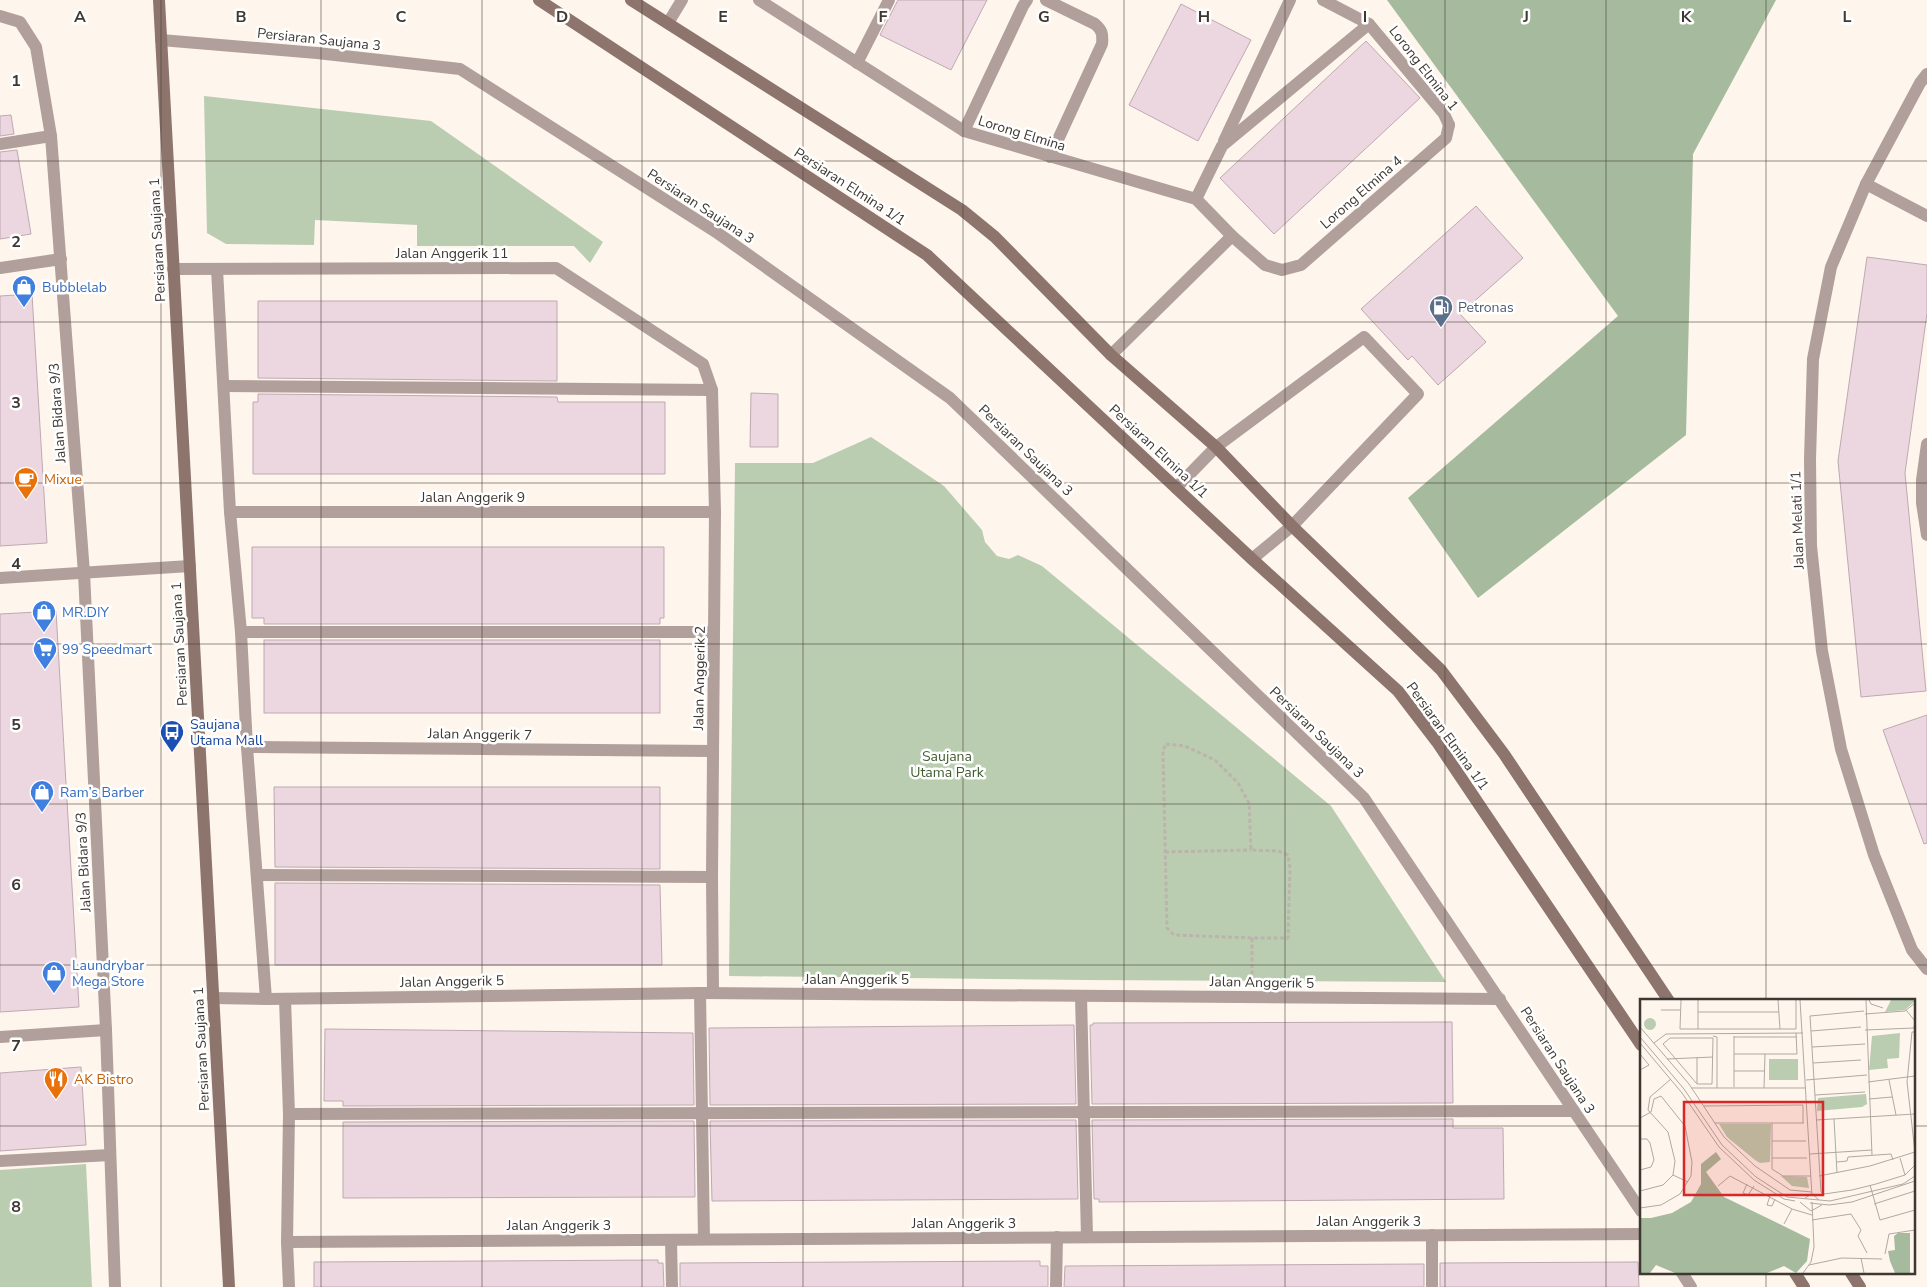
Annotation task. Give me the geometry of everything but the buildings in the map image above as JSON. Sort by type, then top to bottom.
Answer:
[{"type":"main road","name":"Persiaran Elmina 1/1","points":[[539,0],[927,255],[1252,559],[1398,691],[1437,742],[1640,1044]]},
{"type":"main road","points":[[631,0],[962,210],[995,237],[1111,355],[1216,448],[1292,526],[1441,670],[1504,754],[1668,999]]},
{"type":"main road","name":"Persiaran Saujana 1","points":[[159,3],[229,1287]]},
{"type":"main road","points":[[1796,1274],[1804,1287]]},
{"type":"main road","points":[[1852,1274],[1860,1287]]},
{"type":"street","points":[[668,23],[682,0]]},
{"type":"street","name":"Lorong Elmina","points":[[759,0],[964,131],[1196,199],[1232,236],[1265,265],[1282,270]]},
{"type":"street","points":[[858,63],[889,0]]},
{"type":"street","points":[[964,131],[1022,6],[1027,0]]},
{"type":"street","points":[[1046,0],[1094,24],[1100,29],[1103,36],[1102,44],[1050,157]]},
{"type":"street","points":[[1196,199],[1290,0]]},
{"type":"street","name":"Lorong Elmina 1","points":[[1322,0],[1369,24],[1444,114],[1449,125]]},
{"type":"street","name":"Jalan Bidara 9/3","points":[[0,16],[20,22],[36,47],[51,136],[84,573],[106,1030],[115,1287]]},
{"type":"street","points":[[1222,146],[1369,24]]},
{"type":"street","name":"Persiaran Saujana 3","points":[[161,40],[316,53],[460,69],[719,234],[950,398],[1364,798],[1640,1210]]},
{"type":"street","name":"Jalan Melati 1/1","points":[[1927,74],[1920,83],[1866,184],[1831,267],[1813,359],[1810,459],[1812,546],[1822,651],[1841,749],[1874,854],[1912,950],[1927,969]]},
{"type":"street","name":"Lorong Elmina 4","points":[[1282,270],[1301,265],[1308,259],[1446,138],[1449,125]]},
{"type":"street","points":[[0,144],[51,136]]},
{"type":"street","points":[[1866,184],[1927,216]]},
{"type":"street","points":[[1111,355],[1232,236]]},
{"type":"street","points":[[0,268],[61,259]]},
{"type":"street","name":"Jalan Anggerik 11","points":[[173,270],[556,268],[703,364]]},
{"type":"street","points":[[217,270],[225,386],[230,512],[241,632],[247,747],[266,1000]]},
{"type":"street","points":[[1176,488],[1216,448],[1364,337],[1418,394],[1292,526],[1252,559]]},
{"type":"street","name":"Jalan Anggerik 2","points":[[703,364],[712,390],[715,512],[712,877],[702,1112],[704,1240]]},
{"type":"street","points":[[225,386],[712,390]]},
{"type":"street","points":[[1927,444],[1922,480],[1922,503],[1927,535]]},
{"type":"street","name":"Jalan Anggerik 9","points":[[230,512],[715,512]]},
{"type":"street","points":[[0,578],[190,566]]},
{"type":"street","points":[[241,632],[714,632]]},
{"type":"street","name":"Jalan Anggerik 7","points":[[247,747],[713,751]]},
{"type":"street","points":[[258,876],[712,877]]},
{"type":"street","name":"Jalan Anggerik 5","points":[[213,998],[266,1000],[707,993],[1500,1000]]},
{"type":"street","points":[[1081,996],[1087,1237]]},
{"type":"street","points":[[285,999],[289,1114],[289,1287]]},
{"type":"street","points":[[0,1037],[106,1030]]},
{"type":"street","points":[[289,1114],[1574,1111]]},
{"type":"street","points":[[0,1161],[110,1155]]},
{"type":"street","name":"Jalan Anggerik 3","points":[[288,1242],[1640,1234]]},
{"type":"street","points":[[1432,1235],[1432,1287]]},
{"type":"street","points":[[1056,1287],[1057,1237]]},
{"type":"street","points":[[671,1240],[672,1287]]},
{"type":"street","points":[[1683,1274],[1691,1287]]},
{"type":"path","points":[[1165,852],[1251,850],[1278,851],[1288,855],[1290,869],[1288,938],[1174,934],[1167,928],[1165,852],[1163,750],[1166,744],[1185,746],[1215,760],[1238,783],[1249,803],[1251,850]]},
{"type":"path","points":[[1252,938],[1252,997]]},
{"type":"green space","points":[[1387,0],[1776,0],[1693,154],[1686,435],[1478,598],[1408,498],[1618,316]]},
{"type":"green space","points":[[204,96],[431,121],[603,242],[590,263],[574,246],[417,246],[417,225],[315,220],[314,245],[226,244],[207,233]]},
{"type":"green space","name":"Saujana Utama Park","points":[[871,437],[944,486],[982,530],[985,542],[997,556],[1009,559],[1018,555],[1042,566],[1331,806],[1446,982],[729,976],[735,463],[813,463]]},
{"type":"green space","points":[[86,1164],[92,1287],[0,1287],[0,1170]]},
{"type":"place","name":"Bubblelab","points":[[24,308]]},
{"type":"place","name":"Petronas","points":[[1441,328]]},
{"type":"place","name":"Mixue","points":[[26,500]]},
{"type":"place","name":"MR.DIY","points":[[44,633]]},
{"type":"place","name":"99 Speedmart","points":[[45,670]]},
{"type":"place","name":"Saujana Utama Mall","points":[[172,753]]},
{"type":"place","name":"Ram’s Barber","points":[[42,813]]},
{"type":"place","name":"Laundrybar Mega Store","points":[[54,994]]},
{"type":"place","name":"AK Bistro","points":[[56,1100]]}]
